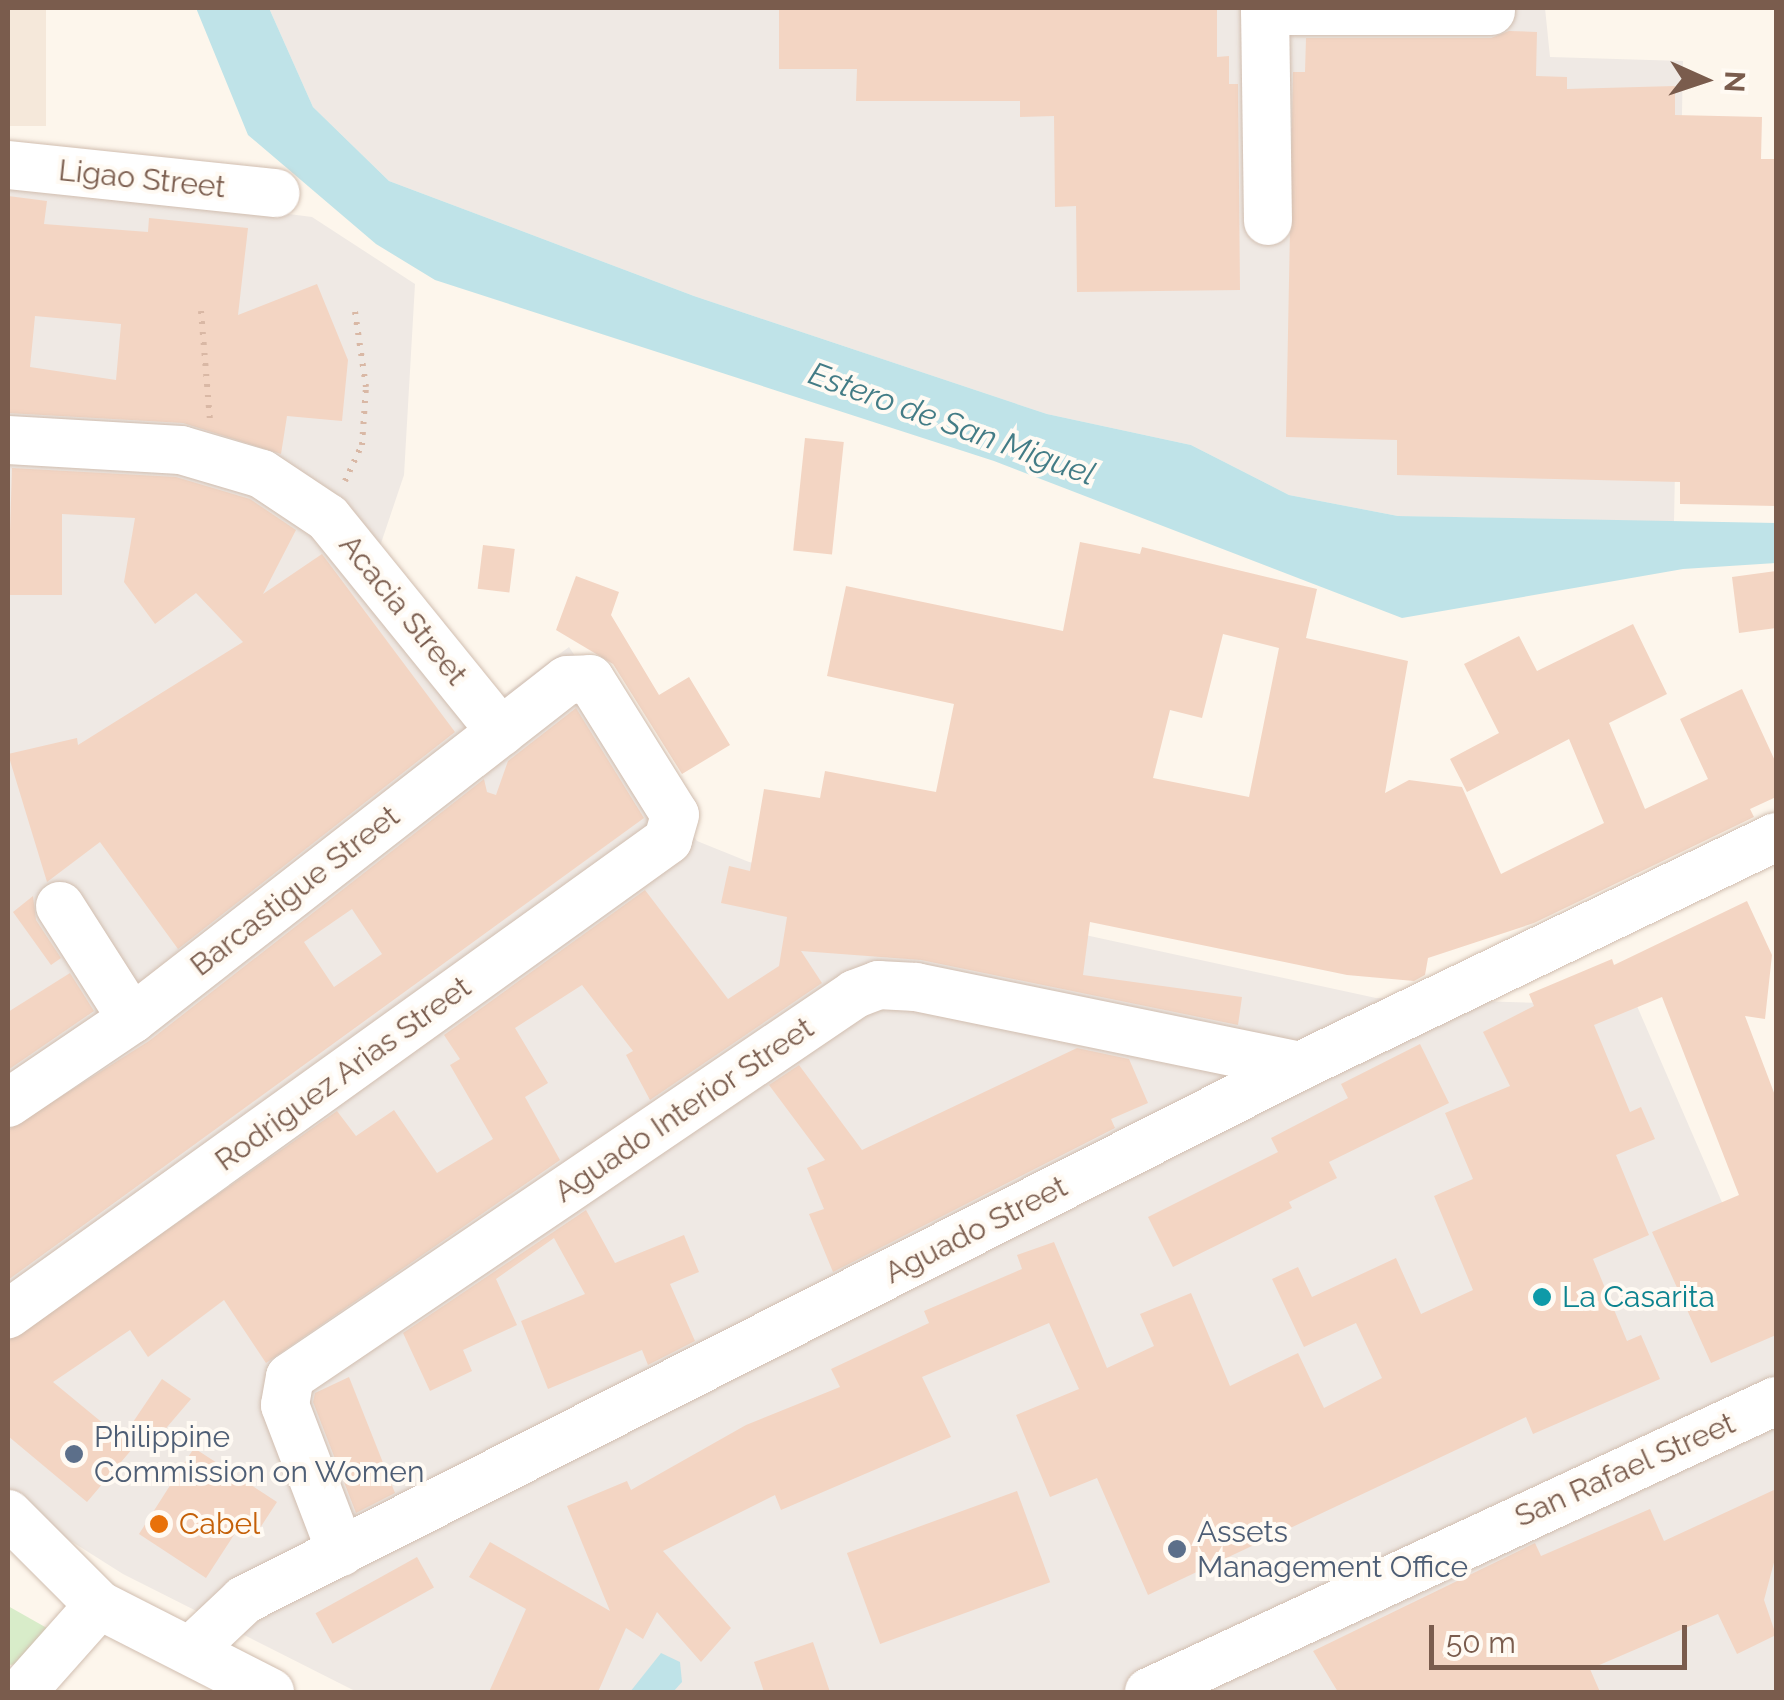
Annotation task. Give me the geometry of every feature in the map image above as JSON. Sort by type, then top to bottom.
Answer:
[{"type":"street","points":[[1268,221],[1265,9],[1491,11]]},
{"type":"street","name":"Ligao Street","points":[[8,164],[276,192]]},
{"type":"street","name":"Acacia Street","points":[[8,440],[204,457],[262,474],[328,518],[500,732]]},
{"type":"street","name":"Barcastigue Street","points":[[8,1102],[132,1018],[578,674],[590,679],[675,815],[674,830]]},
{"type":"street","name":"Rodriguez Arias Street","points":[[8,1314],[674,830]]},
{"type":"street","name":"Aguado Street","points":[[191,1650],[244,1600],[1300,1066],[1776,837]]},
{"type":"street","points":[[60,906],[132,1018]]},
{"type":"street","name":"Aguado Interior Street","points":[[342,1552],[285,1405],[290,1377],[855,994],[878,985],[916,988],[1300,1066]]},
{"type":"street","name":"San Rafael Street","points":[[1149,1692],[1776,1401]]},
{"type":"street","points":[[8,1514],[99,1605],[270,1692]]},
{"type":"street","points":[[22,1683],[99,1605]]},
{"type":"path","points":[[201,311],[212,406],[204,457]]},
{"type":"path","points":[[328,518],[362,445],[366,387],[355,312]]},
{"type":"shaded area","points":[[8,8],[46,8],[46,126],[8,126]]},
{"type":"shaded area","points":[[269,8],[1545,8],[1550,57],[1683,61],[1674,522],[1398,516],[1289,495],[1191,445],[1047,414],[694,296],[389,181],[313,107]]},
{"type":"shaded area","points":[[8,178],[312,217],[415,284],[404,475],[377,555],[470,720],[569,647],[697,841],[749,862],[1376,998],[1637,1006],[1776,1327],[1776,1692],[357,1692],[123,1574],[55,1531],[8,1487]]},
{"type":"green space","points":[[8,1606],[61,1636],[35,1663],[8,1665]]},
{"type":"water","name":"Estero de San Miguel","points":[[196,8],[269,8],[313,107],[389,181],[694,296],[1047,414],[1191,445],[1289,495],[1398,516],[1776,523],[1776,563],[1683,569],[1402,618],[994,461],[435,280],[376,244],[248,135]]},
{"type":"water","points":[[661,1653],[680,1662],[682,1682],[673,1692],[630,1692]]},
{"type":"building","points":[[779,8],[1217,8],[1217,57],[1229,56],[1229,84],[1238,84],[1240,290],[1077,292],[1076,206],[1055,207],[1054,116],[1020,117],[1020,101],[856,101],[857,69],[779,69]]},
{"type":"building","points":[[1509,31],[1537,32],[1536,76],[1567,77],[1567,89],[1675,86],[1675,115],[1762,117],[1761,159],[1776,159],[1776,506],[1680,504],[1680,482],[1397,475],[1397,440],[1286,437],[1293,72],[1305,72],[1306,38],[1491,38]]},
{"type":"building","points":[[8,196],[47,201],[44,224],[148,232],[149,218],[248,228],[238,315],[317,284],[348,360],[342,421],[287,416],[281,454],[183,423],[8,413]],"holes":[[[35,316],[121,324],[116,380],[30,367]]]},
{"type":"building","points":[[805,438],[844,442],[832,554],[793,550]]},
{"type":"building","points":[[12,468],[176,477],[250,499],[296,530],[263,594],[322,554],[455,732],[178,949],[100,842],[47,882],[8,754],[77,738],[78,745],[243,642],[196,593],[155,624],[124,582],[135,518],[62,514],[62,595],[8,595]]},
{"type":"building","points":[[1080,542],[1140,554],[1142,547],[1317,589],[1306,638],[1408,661],[1385,793],[1409,780],[1462,787],[1501,874],[1604,823],[1569,739],[1467,792],[1450,759],[1499,733],[1464,664],[1519,636],[1537,671],[1633,624],[1667,694],[1609,723],[1645,809],[1708,779],[1680,719],[1742,689],[1776,763],[1776,797],[1750,809],[1754,817],[1534,923],[1428,958],[1425,975],[1414,981],[1347,975],[1090,922],[1083,975],[1242,997],[1238,1025],[921,960],[801,951],[822,983],[650,1100],[626,1055],[633,1051],[582,985],[515,1028],[548,1083],[525,1097],[560,1160],[266,1363],[224,1300],[148,1357],[130,1330],[53,1382],[133,1448],[87,1502],[8,1436],[8,1341],[337,1111],[356,1136],[394,1110],[437,1173],[493,1139],[450,1065],[460,1059],[444,1035],[645,890],[728,999],[779,966],[787,917],[721,903],[729,866],[750,871],[764,789],[820,798],[825,771],[936,792],[954,704],[827,676],[846,586],[1063,631]],"holes":[[[1223,634],[1279,648],[1249,797],[1153,778],[1170,710],[1202,718]]]},
{"type":"building","points":[[483,545],[515,549],[509,593],[478,589]]},
{"type":"building","points":[[1776,571],[1776,628],[1739,633],[1732,577]]},
{"type":"building","points":[[576,576],[619,592],[611,615],[659,695],[689,677],[730,745],[682,774],[613,664],[556,630]]},
{"type":"building","points":[[576,708],[644,818],[8,1280],[8,1130],[149,1041],[484,779],[487,792],[496,795],[508,761]],"holes":[[[352,909],[382,954],[334,987],[304,942]]]},
{"type":"building","points":[[33,896],[36,920],[61,958],[51,965],[13,912]]},
{"type":"building","points":[[1747,901],[1772,955],[1765,1019],[1745,1016],[1776,1098],[1776,1335],[1711,1363],[1652,1232],[1739,1195],[1662,997],[1594,1025],[1630,1112],[1641,1107],[1655,1139],[1616,1155],[1649,1235],[1593,1259],[1627,1341],[1641,1335],[1660,1379],[1533,1434],[1526,1417],[1148,1595],[1097,1478],[1050,1497],[1016,1415],[1079,1389],[1049,1323],[922,1377],[951,1437],[781,1510],[775,1495],[663,1551],[731,1628],[701,1662],[657,1612],[643,1639],[626,1628],[598,1692],[489,1692],[526,1609],[469,1577],[490,1542],[610,1611],[567,1506],[627,1481],[631,1490],[746,1425],[840,1387],[831,1369],[929,1323],[924,1311],[1022,1269],[1017,1255],[1054,1242],[1107,1368],[1154,1346],[1140,1314],[1191,1293],[1230,1386],[1298,1353],[1324,1408],[1382,1378],[1356,1323],[1304,1347],[1272,1279],[1298,1267],[1312,1297],[1396,1258],[1421,1314],[1473,1290],[1434,1196],[1473,1179],[1445,1113],[1510,1086],[1483,1032],[1534,1006],[1529,994],[1612,959],[1614,965]]},
{"type":"building","points":[[70,973],[94,1011],[8,1070],[8,1012]]},
{"type":"building","points":[[1420,1044],[1449,1103],[1329,1162],[1337,1178],[1289,1202],[1292,1208],[1173,1267],[1148,1217],[1278,1152],[1271,1138],[1348,1098],[1341,1084]]},
{"type":"building","points":[[1077,1048],[1129,1059],[1148,1103],[1111,1119],[1115,1128],[833,1272],[809,1214],[824,1209],[807,1168],[825,1160],[769,1085],[799,1065],[862,1150]]},
{"type":"building","points":[[586,1210],[615,1263],[684,1235],[699,1272],[670,1284],[695,1341],[648,1365],[642,1350],[548,1389],[521,1321],[585,1294],[554,1238],[496,1279],[517,1325],[463,1350],[472,1371],[430,1391],[403,1333]]},
{"type":"building","points":[[349,1377],[395,1493],[356,1513],[313,1402],[315,1393]]},
{"type":"building","points":[[162,1379],[191,1399],[150,1447],[127,1431]]},
{"type":"building","points":[[194,1448],[277,1502],[258,1531],[243,1521],[206,1578],[139,1534]]},
{"type":"building","points":[[1776,1489],[1776,1555],[1764,1600],[1776,1635],[1737,1654],[1718,1614],[1590,1669],[1600,1692],[1338,1692],[1313,1651],[1535,1543],[1541,1556],[1650,1509],[1664,1541]]},
{"type":"building","points":[[1017,1491],[1050,1582],[880,1644],[847,1553]]},
{"type":"building","points":[[417,1557],[434,1588],[333,1644],[316,1613]]},
{"type":"building","points":[[813,1642],[830,1692],[764,1692],[754,1662]]},
{"type":"place","name":"La Casarita","points":[[1542,1297]]},
{"type":"place","name":"Philippine Commission on Women","points":[[74,1454]]},
{"type":"place","name":"Cabel","points":[[159,1524]]},
{"type":"place","name":"Assets Management Office","points":[[1177,1549]]}]
